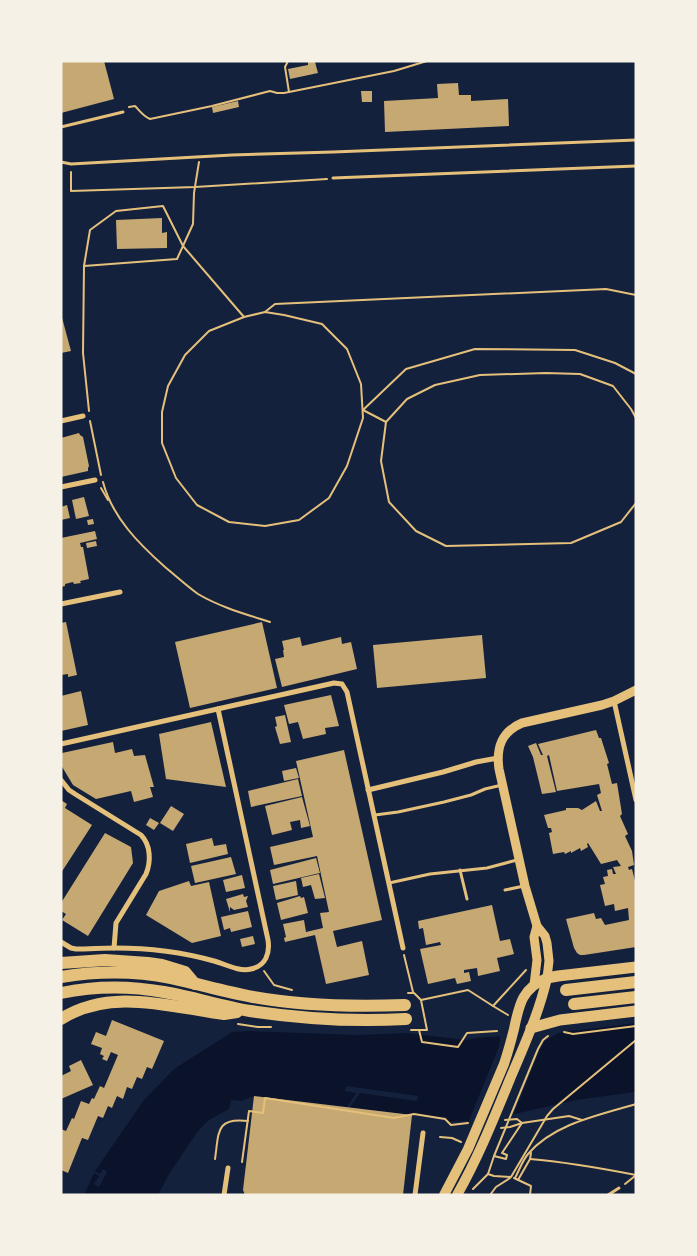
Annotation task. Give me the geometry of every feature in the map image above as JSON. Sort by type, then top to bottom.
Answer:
[{"type":"highway","points":[[61,963],[105,960],[148,962],[184,972],[195,984]]},
{"type":"highway","points":[[548,978],[636,967]]},
{"type":"highway","points":[[61,977],[96,973],[132,973],[170,978],[253,997],[295,1003],[344,1006],[405,1006]]},
{"type":"highway","points":[[566,990],[636,982]]},
{"type":"highway","points":[[61,993],[102,988],[143,989],[249,1010],[334,1020],[406,1019]]},
{"type":"highway","points":[[574,1004],[636,996]]},
{"type":"highway","points":[[61,1019],[90,1005],[120,1001],[150,1002],[224,1014],[249,1010]]},
{"type":"highway","points":[[531,1028],[560,1020],[636,1011]]},
{"type":"main road","points":[[444,1195],[475,1134],[504,1064],[521,1001],[534,985],[548,978]]},
{"type":"main road","points":[[457,1195],[488,1133],[531,1028],[548,978]]},
{"type":"street","points":[[61,421],[83,416]]},
{"type":"street","points":[[61,487],[96,480]]},
{"type":"street","points":[[61,604],[120,592]]},
{"type":"street","points":[[61,744],[334,683],[342,684],[347,692],[403,948]]},
{"type":"street","points":[[534,985],[536,960],[534,937],[536,926],[519,859],[498,752],[506,734],[516,726],[529,721],[614,701],[636,690]]},
{"type":"street","points":[[614,701],[636,800]]},
{"type":"street","points":[[61,942],[76,949],[136,948],[175,952],[245,970],[261,968],[268,954],[268,940],[218,709]]},
{"type":"street","points":[[368,790],[498,758]]},
{"type":"street","points":[[61,780],[70,790],[141,835],[148,846],[150,861],[146,874],[118,917],[114,948]]},
{"type":"street","points":[[536,926],[546,936],[549,966],[548,978]]},
{"type":"street","points":[[415,1195],[423,1133]]},
{"type":"street","points":[[224,1195],[228,1168]]},
{"type":"street","points":[[417,1183],[420,1195]]},
{"type":"lane","points":[[61,127],[123,112]]},
{"type":"lane","points":[[61,162],[71,164],[200,157],[636,140]]},
{"type":"lane","points":[[333,178],[636,166]]},
{"type":"lane","points":[[373,816],[444,802],[503,785]]},
{"type":"lane","points":[[388,884],[430,874],[487,868],[519,859]]},
{"type":"lane","points":[[460,870],[467,899]]},
{"type":"lane","points":[[505,890],[525,886]]},
{"type":"lane","points":[[608,1195],[619,1188]]},
{"type":"path","points":[[288,61],[285,67],[289,92]]},
{"type":"path","points":[[128,107],[135,106],[145,117],[150,119],[270,91],[277,93],[289,92],[394,71],[427,61]]},
{"type":"path","points":[[84,266],[177,259],[192,224],[200,157]]},
{"type":"path","points":[[71,164],[71,191],[195,187],[333,178]]},
{"type":"path","points":[[89,410],[83,353],[84,266],[90,230],[116,211],[163,206],[182,246],[244,317]]},
{"type":"path","points":[[265,312],[275,304],[606,289],[636,295]]},
{"type":"path","points":[[265,312],[322,324],[347,350],[361,384],[363,418],[347,466],[329,498],[299,520],[265,526],[229,522],[197,505],[176,478],[162,443],[162,412],[168,386],[186,356],[209,331],[244,317],[265,312]]},
{"type":"path","points":[[363,410],[406,369],[475,349],[575,350],[615,363],[636,374]]},
{"type":"path","points":[[636,418],[613,386],[580,374],[480,375],[435,385],[407,399],[386,422],[381,461],[388,502],[416,531],[446,546],[571,543],[621,522],[636,503]]},
{"type":"path","points":[[363,410],[386,422]]},
{"type":"path","points":[[90,419],[103,485],[111,504]]},
{"type":"path","points":[[101,488],[130,532],[144,548],[176,577],[199,594],[235,611],[270,622]]},
{"type":"path","points":[[403,948],[414,993]]},
{"type":"path","points":[[493,1006],[529,967]]},
{"type":"path","points":[[261,968],[274,985],[286,989]]},
{"type":"path","points":[[497,1032],[467,1033],[458,1047],[422,1042],[419,1030],[427,1030],[421,1000],[468,990],[508,1015]]},
{"type":"path","points":[[564,1032],[573,1034],[636,1026]]},
{"type":"path","points":[[561,1030],[570,1028]]},
{"type":"path","points":[[469,1193],[488,1174],[538,1049],[549,1035]]},
{"type":"path","points":[[490,1195],[496,1187],[511,1176],[553,1109],[636,1040]]},
{"type":"path","points":[[242,1162],[249,1111],[262,1113],[265,1098],[394,1118],[414,1114],[445,1119],[451,1125]]},
{"type":"path","points":[[515,1178],[527,1154],[544,1138],[582,1120],[636,1104]]},
{"type":"path","points":[[517,1119],[522,1123],[569,1116],[582,1120]]},
{"type":"path","points":[[215,1159],[220,1128],[232,1121],[248,1121]]},
{"type":"path","points":[[494,1156],[506,1159],[508,1155],[502,1153],[522,1123]]},
{"type":"path","points":[[440,1137],[462,1138]]},
{"type":"path","points":[[452,1138],[462,1143]]},
{"type":"path","points":[[518,1180],[530,1158],[530,1152]]},
{"type":"path","points":[[530,1158],[636,1175]]},
{"type":"path","points":[[488,1174],[511,1176],[531,1186],[530,1195]]},
{"type":"path","points":[[619,1188],[636,1175]]},
{"type":"water","points":[[636,1023],[636,1092],[576,1100],[515,1114],[467,1121],[445,1122],[446,1117],[412,1115],[254,1096],[241,1101],[231,1100],[229,1109],[209,1120],[198,1131],[169,1174],[158,1195],[84,1195],[95,1171],[144,1100],[174,1069],[232,1032],[357,1035],[406,1033],[466,1040]]},
{"type":"pier","points":[[556,1029],[574,1030],[558,1033],[545,1041],[513,1116],[468,1123],[499,1047],[499,1034]]},
{"type":"pier","points":[[346,1086],[418,1096],[417,1101],[360,1093],[350,1107],[347,1107],[356,1093],[345,1091]]},
{"type":"pier","points":[[103,1169],[107,1172],[99,1187],[94,1184],[99,1176],[94,1173],[95,1171],[100,1174]]},
{"type":"building","points":[[61,61],[104,61],[114,99],[61,113]]},
{"type":"building","points":[[308,61],[315,62],[318,73],[290,79],[288,69],[308,65]]},
{"type":"building","points":[[458,83],[459,95],[471,95],[471,101],[508,99],[509,126],[385,132],[384,101],[438,98],[437,84]]},
{"type":"building","points":[[361,91],[372,91],[372,102],[362,102]]},
{"type":"building","points":[[238,101],[239,107],[213,113],[212,107]]},
{"type":"building","points":[[162,218],[162,233],[167,232],[167,248],[117,249],[116,220]]},
{"type":"building","points":[[61,314],[71,351],[61,353]]},
{"type":"building","points":[[79,433],[83,437],[89,466],[88,471],[61,477],[61,438]]},
{"type":"building","points":[[84,497],[89,516],[76,519],[72,500]]},
{"type":"building","points":[[67,505],[70,518],[61,520],[61,507]]},
{"type":"building","points":[[93,519],[94,524],[88,525],[87,520]]},
{"type":"building","points":[[95,531],[97,539],[80,543],[81,547],[83,547],[89,579],[80,581],[81,583],[65,584],[65,586],[61,587],[61,538]]},
{"type":"building","points":[[96,541],[97,546],[87,548],[86,543]]},
{"type":"building","points":[[66,622],[77,675],[68,677],[68,674],[61,675],[61,623]]},
{"type":"building","points":[[262,622],[277,688],[190,708],[175,642]]},
{"type":"building","points":[[482,635],[486,678],[377,688],[373,645]]},
{"type":"building","points":[[300,637],[302,646],[341,637],[342,644],[351,642],[357,669],[282,687],[275,659],[284,657],[282,641]]},
{"type":"building","points":[[81,691],[88,725],[61,731],[61,696]]},
{"type":"building","points":[[331,695],[339,726],[325,728],[326,734],[303,739],[298,722],[289,724],[284,705]]},
{"type":"building","points":[[285,715],[291,742],[280,744],[275,727],[277,726],[275,717]]},
{"type":"building","points":[[211,722],[226,787],[166,779],[159,734]]},
{"type":"building","points":[[596,730],[599,738],[601,738],[609,763],[607,764],[612,784],[617,783],[622,814],[620,816],[628,834],[625,836],[632,851],[634,865],[628,867],[629,870],[632,869],[636,885],[636,947],[580,955],[574,948],[566,919],[594,913],[596,919],[601,918],[605,925],[629,920],[628,908],[615,911],[614,904],[605,906],[600,885],[605,884],[603,877],[608,876],[607,870],[612,869],[613,874],[616,874],[613,867],[621,866],[617,860],[601,864],[588,843],[588,847],[581,851],[580,848],[571,853],[571,851],[565,854],[564,852],[553,854],[549,833],[552,832],[551,828],[548,828],[544,815],[566,810],[566,808],[582,810],[596,801],[600,811],[602,811],[597,795],[601,793],[599,784],[557,791],[549,755],[547,756],[556,792],[542,794],[533,757],[528,746],[536,743],[541,755],[543,755],[538,744]]},
{"type":"building","points":[[113,742],[115,753],[132,749],[134,756],[145,755],[154,787],[150,787],[153,797],[134,802],[131,791],[96,799],[73,785],[61,765],[62,753]]},
{"type":"building","points":[[344,750],[382,920],[333,931],[337,947],[362,941],[369,975],[326,984],[315,935],[285,942],[284,938],[286,937],[283,924],[304,920],[306,932],[323,928],[320,913],[329,912],[317,856],[274,865],[270,847],[313,837],[296,761]]},
{"type":"building","points":[[296,768],[299,778],[284,781],[282,771]]},
{"type":"building","points":[[298,779],[302,796],[251,807],[248,791]]},
{"type":"building","points":[[302,797],[310,826],[301,828],[300,820],[290,822],[292,830],[272,835],[265,806]]},
{"type":"building","points":[[61,800],[67,804],[65,808],[92,825],[61,873]]},
{"type":"building","points":[[171,806],[184,814],[173,831],[160,823]]},
{"type":"building","points":[[150,818],[159,823],[154,830],[146,825]]},
{"type":"building","points":[[105,833],[131,847],[133,863],[88,936],[62,920],[66,914],[61,911],[61,903]]},
{"type":"building","points":[[212,838],[214,846],[226,844],[228,854],[190,863],[186,844]]},
{"type":"building","points":[[231,857],[236,874],[195,883],[191,866]]},
{"type":"building","points":[[316,858],[320,873],[273,884],[270,870]]},
{"type":"building","points":[[319,874],[325,898],[315,899],[311,885],[303,887],[301,878]]},
{"type":"building","points":[[242,875],[245,888],[226,892],[223,880]]},
{"type":"building","points":[[189,881],[191,886],[209,882],[221,936],[192,943],[146,915],[159,891]]},
{"type":"building","points":[[296,881],[298,895],[276,900],[273,886]]},
{"type":"building","points":[[243,894],[244,897],[248,896],[246,901],[248,907],[234,910],[230,907],[230,912],[226,899]]},
{"type":"building","points":[[300,896],[301,898],[304,897],[308,913],[281,920],[277,903]]},
{"type":"building","points":[[492,905],[500,941],[510,939],[514,954],[497,958],[500,971],[478,976],[477,968],[464,970],[464,973],[469,972],[471,981],[457,984],[455,978],[428,984],[420,949],[441,945],[440,942],[426,945],[423,928],[419,929],[418,921]]},
{"type":"building","points":[[248,911],[252,927],[231,932],[230,928],[224,930],[221,917]]},
{"type":"building","points":[[253,936],[255,944],[242,947],[240,939]]},
{"type":"building","points":[[112,1020],[164,1041],[152,1069],[147,1067],[142,1079],[137,1077],[132,1089],[127,1087],[123,1099],[117,1096],[112,1108],[108,1106],[103,1118],[98,1116],[88,1140],[82,1138],[68,1173],[61,1170],[61,1129],[66,1131],[72,1118],[74,1119],[81,1101],[89,1104],[92,1098],[94,1099],[100,1086],[104,1088],[118,1055],[111,1052],[107,1061],[102,1059],[104,1056],[100,1054],[102,1048],[91,1044],[96,1032],[106,1036]]},
{"type":"building","points":[[81,1060],[93,1085],[61,1099],[61,1076],[71,1071],[69,1066]]},
{"type":"building","points":[[254,1096],[412,1115],[403,1195],[245,1195],[243,1190]]}]
